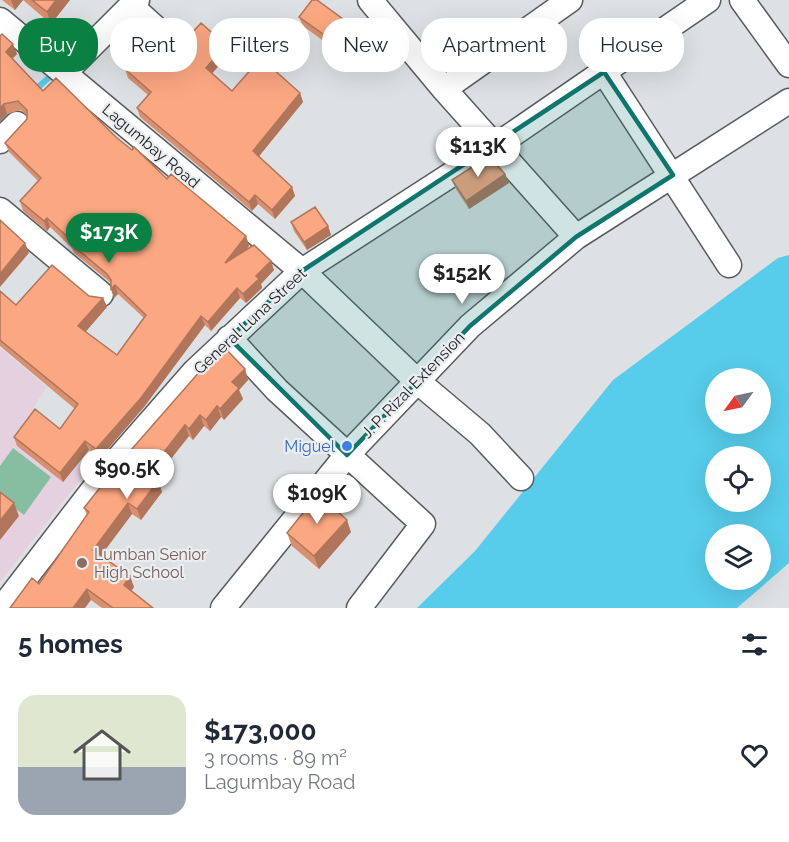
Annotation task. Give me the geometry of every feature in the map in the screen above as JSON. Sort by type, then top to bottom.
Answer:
[{"type":"street","points":[[370,0],[444,89],[576,237]]},
{"type":"street","points":[[444,89],[570,0]]},
{"type":"street","name":"General Luna Street","points":[[682,18],[708,0]]},
{"type":"street","points":[[742,0],[789,65]]},
{"type":"street","points":[[98,38],[134,3],[149,18]]},
{"type":"street","name":"Lagumbay Road","points":[[0,20],[18,35]]},
{"type":"street","name":"Lagumbay Road","points":[[62,72],[302,271],[417,381],[480,434],[521,478]]},
{"type":"street","points":[[604,72],[673,175],[729,265]]},
{"type":"street","name":"General Luna Street","points":[[2,608],[110,468],[195,371],[302,271],[497,146],[604,72]]},
{"type":"street","name":"J. P. Rizal Extension","points":[[223,608],[347,455],[470,326],[576,237],[789,101]]},
{"type":"street","points":[[0,210],[101,294]]},
{"type":"street","points":[[229,338],[277,390],[423,524],[359,608]]},
{"type":"highlighted area","points":[[604,72],[673,175],[576,237],[470,326],[347,455],[229,338],[302,271]]},
{"type":"shaded area","points":[[0,348],[47,387],[33,408],[96,460],[0,582]]},
{"type":"green space","points":[[13,448],[51,477],[24,515],[0,497],[0,466]]},
{"type":"water","points":[[789,255],[789,563],[771,579],[771,524],[705,524],[705,590],[758,590],[737,608],[417,608],[475,551],[613,380],[778,258]]},
{"type":"building","points":[[32,0],[56,0],[47,12]]},
{"type":"building","points":[[312,0],[317,0],[342,18],[322,18],[322,33],[310,25],[310,18],[299,17]]},
{"type":"building","points":[[201,23],[209,30],[209,65],[206,68],[232,91],[249,72],[277,72],[300,93],[253,151],[292,187],[272,210],[255,195],[249,202],[137,108],[151,92],[128,72],[197,72],[197,27]]},
{"type":"building","points":[[2,34],[13,44],[6,52],[18,65],[18,72],[25,72],[43,91],[56,78],[117,138],[132,150],[134,147],[167,179],[171,174],[246,236],[225,263],[254,245],[271,261],[256,276],[259,279],[243,294],[237,288],[208,322],[201,316],[141,398],[96,449],[85,441],[60,473],[14,437],[35,409],[60,429],[78,404],[0,340],[0,291],[16,305],[52,265],[89,296],[103,298],[78,326],[117,355],[146,315],[115,285],[111,289],[111,280],[107,274],[71,244],[73,242],[47,218],[44,221],[20,201],[41,178],[5,143],[27,119],[27,110],[18,101],[4,104],[0,108],[0,36]]},
{"type":"building","points":[[489,156],[505,174],[466,201],[452,180]]},
{"type":"building","points":[[315,207],[328,226],[304,242],[291,222]]},
{"type":"building","points":[[0,220],[25,243],[0,274]]},
{"type":"building","points":[[225,348],[245,369],[232,382],[239,388],[220,409],[217,406],[206,420],[200,415],[189,429],[185,425],[147,474],[158,481],[137,509],[128,503],[93,550],[130,576],[124,585],[153,608],[113,608],[87,589],[73,608],[10,608],[32,578],[39,584],[89,512],[84,508],[117,466],[201,370]]},
{"type":"building","points":[[0,492],[14,503],[0,521]]},
{"type":"building","points":[[318,494],[347,520],[314,556],[287,533]]},
{"type":"waterway","points":[[35,90],[54,73]]},
{"type":"waterway","points":[[0,123],[16,107]]},
{"type":"place","name":"Miguel","points":[[347,446]]},
{"type":"place","name":"Lumban Senior High School","points":[[82,563]]}]
